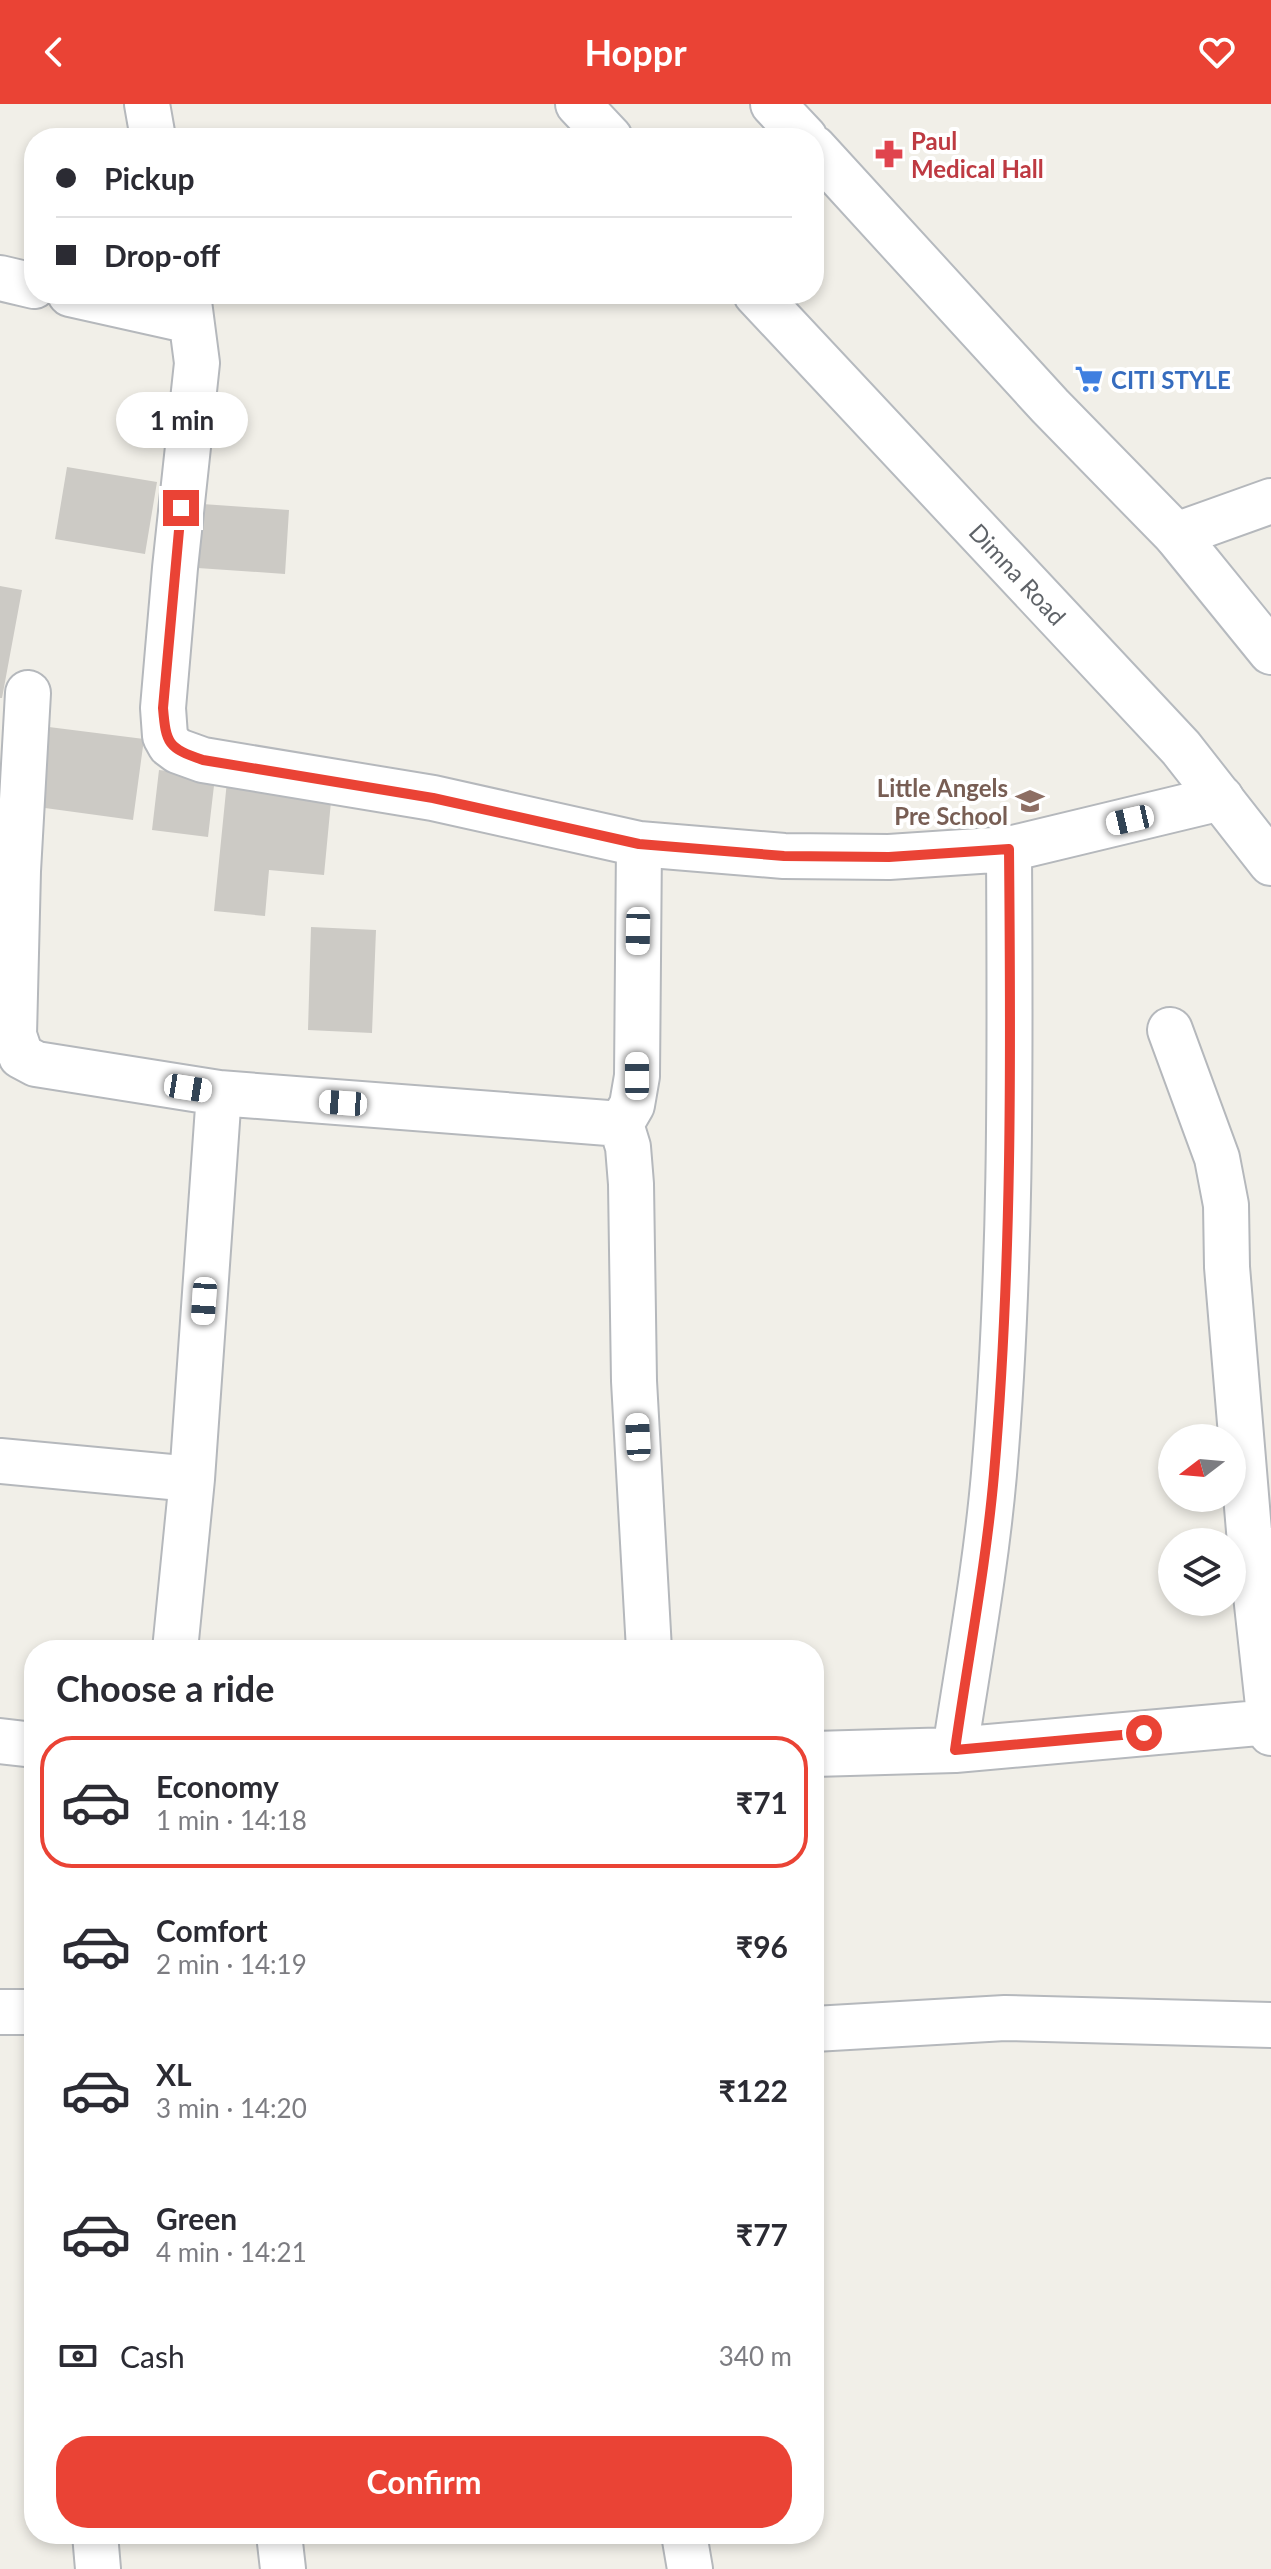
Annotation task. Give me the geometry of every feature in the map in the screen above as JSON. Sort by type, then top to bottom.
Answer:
[{"type":"street","points":[[147,104],[151,128]]},
{"type":"street","points":[[578,104],[601,128]]},
{"type":"street","points":[[773,104],[796,128]]},
{"type":"street","points":[[824,159],[1050,406],[1176,535],[1271,652]]},
{"type":"street","points":[[0,278],[24,284]]},
{"type":"street","points":[[156,304],[190,308],[197,363],[163,708],[165,736],[178,751],[203,760],[433,798],[639,844],[784,856],[889,857],[1009,849],[1221,798]]},
{"type":"street","name":"Dimna Road","points":[[765,304],[1181,748],[1271,863]]},
{"type":"street","points":[[1176,535],[1271,501]]},
{"type":"street","points":[[28,693],[17,886],[14,1035],[10,1055],[36,1064],[219,1093],[621,1124]]},
{"type":"street","points":[[639,844],[637,1076],[632,1105],[621,1124],[628,1147],[631,1184],[634,1381],[648,1640]]},
{"type":"street","points":[[955,1750],[994,1476],[1008,1185],[1009,849]]},
{"type":"street","points":[[1170,1030],[1217,1158],[1226,1205],[1227,1267],[1249,1531],[1271,1733]]},
{"type":"street","points":[[176,1640],[192,1479],[219,1093]]},
{"type":"street","points":[[0,1461],[192,1479]]},
{"type":"street","points":[[824,1754],[955,1750],[1271,1722]]},
{"type":"street","points":[[0,1741],[24,1744]]},
{"type":"street","points":[[0,2012],[24,2012]]},
{"type":"street","points":[[824,2028],[1005,2018],[1271,2025]]},
{"type":"street","points":[[96,2544],[98,2569]]},
{"type":"street","points":[[280,2544],[283,2569]]},
{"type":"street","points":[[686,2544],[690,2569]]},
{"type":"building","points":[[67,467],[157,482],[145,554],[55,539]]},
{"type":"building","points":[[188,503],[289,510],[285,574],[183,567]]},
{"type":"building","points":[[0,586],[22,590],[2,698],[0,698]]},
{"type":"building","points":[[33,725],[144,739],[133,820],[23,805]]},
{"type":"building","points":[[159,770],[215,777],[208,837],[152,830]]},
{"type":"building","points":[[227,781],[332,791],[324,875],[269,870],[265,916],[214,911]]},
{"type":"building","points":[[311,927],[376,930],[372,1033],[308,1030]]},
{"type":"place","name":"Paul Medical Hall","points":[[889,154]]},
{"type":"place","name":"CITI STYLE","points":[[1089,379]]},
{"type":"place","name":"Little Angels Pre School","points":[[1030,801]]},
{"type":"route","points":[[181,508],[163,708],[165,736],[178,751],[203,760],[433,798],[639,844],[784,856],[889,857],[1009,849],[1008,1185],[994,1476],[955,1750],[1144,1733]]}]
